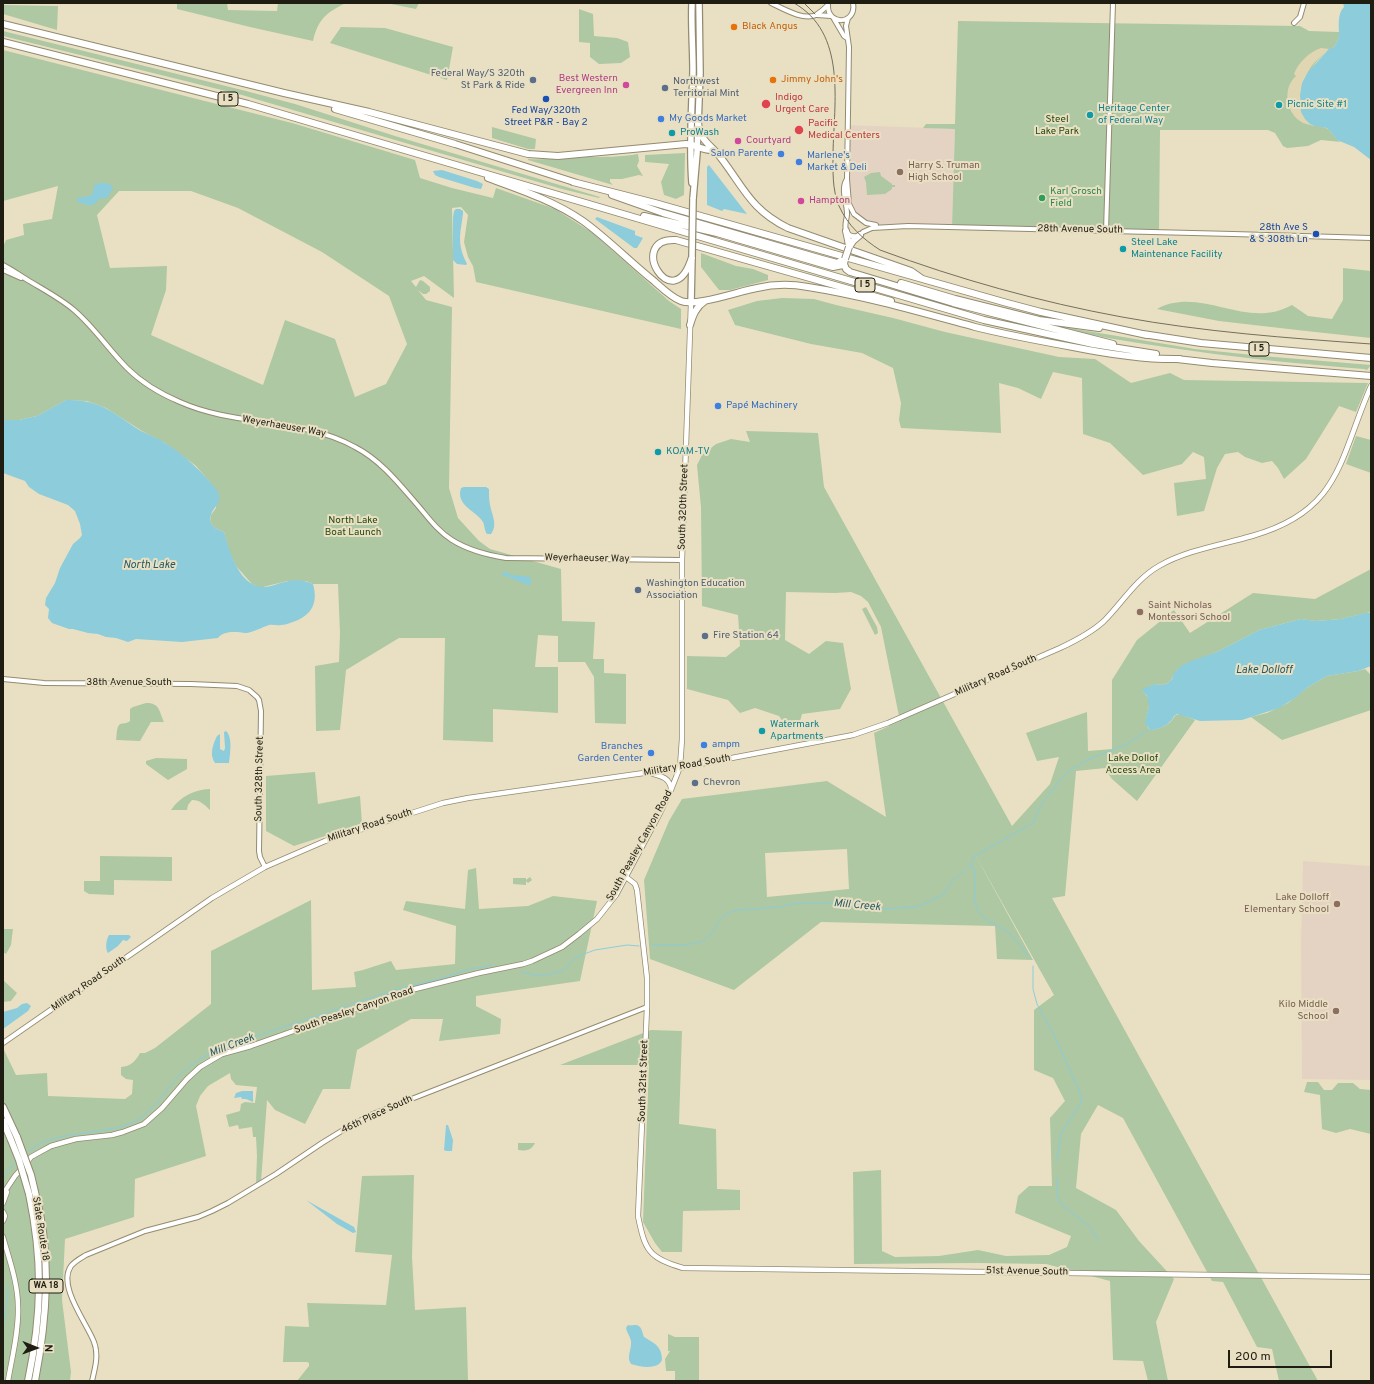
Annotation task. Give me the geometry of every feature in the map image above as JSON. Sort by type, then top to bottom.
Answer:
[{"type":"highway","name":"I 5","points":[[3,24],[284,93],[455,144],[573,182],[655,203],[1041,312],[1147,335],[1209,344],[1371,358]]},
{"type":"highway","name":"I 5","points":[[3,42],[248,104],[984,320],[1086,343],[1180,359],[1371,376]]},
{"type":"highway","points":[[284,93],[369,112],[528,154],[558,156],[691,144],[697,147],[713,150]]},
{"type":"highway","points":[[698,123],[701,136],[722,158],[746,194],[761,211],[772,219],[788,228],[912,271],[924,280]]},
{"type":"highway","points":[[452,164],[536,197],[583,221],[630,262],[671,295],[682,301],[691,303],[705,301],[756,288],[777,285],[802,286],[932,315],[977,327],[1098,352],[1159,360],[1180,359]]},
{"type":"highway","points":[[573,182],[663,213],[821,261]]},
{"type":"highway","points":[[578,200],[711,232],[821,261],[837,263],[844,262],[852,269],[864,274],[953,303],[1156,354]]},
{"type":"highway","points":[[846,231],[851,241]]},
{"type":"highway","points":[[844,262],[851,241],[861,234]]},
{"type":"highway","points":[[692,257],[685,274],[676,280],[662,277],[654,265],[654,252],[658,245],[665,241],[676,240],[888,300],[932,315]]},
{"type":"highway","points":[[864,274],[1039,320],[1147,335]]},
{"type":"highway","points":[[690,325],[696,308],[705,301]]},
{"type":"highway","name":"State Route 18","points":[[3,1107],[14,1139],[19,1160],[32,1193],[44,1243],[46,1293],[44,1332],[35,1381]]},
{"type":"highway","name":"State Route 18","points":[[3,1121],[14,1139]]},
{"type":"highway","name":"State Route 18","points":[[28,1381],[36,1338],[39,1311],[40,1276],[32,1193]]},
{"type":"main road","name":"South 320th Street","points":[[692,3],[691,34],[693,70],[690,161],[693,199]]},
{"type":"main road","name":"South 320th Street","points":[[679,768],[682,739],[682,560],[693,199],[698,123],[699,3]]},
{"type":"main road","name":"Military Road South","points":[[3,1043],[212,898],[265,867],[325,841],[443,803],[468,798],[679,768],[814,743],[866,731],[966,690],[1060,648],[1083,636],[1103,621],[1139,582],[1159,566],[1194,552],[1272,530],[1291,521],[1312,506],[1330,485],[1338,470],[1361,408],[1371,386]]},
{"type":"main road","name":"South Peasley Canyon Road","points":[[3,1194],[15,1176],[31,1157],[52,1146],[76,1139],[112,1135],[144,1124],[162,1108],[200,1067],[222,1054],[251,1046],[411,990],[523,964],[562,947],[597,919],[616,895],[672,789],[679,768]]},
{"type":"main road","points":[[648,772],[665,777],[670,782],[672,789]]},
{"type":"main road","name":"South 321st Street","points":[[626,877],[635,884],[637,890],[647,978],[638,1216],[643,1239],[651,1253],[665,1263],[683,1268]]},
{"type":"main road","name":"South Peasley Canyon Road","points":[[3,1203],[5,1194],[15,1176]]},
{"type":"main road","points":[[3,1212],[3,1221]]},
{"type":"main road","points":[[3,1237],[17,1288],[18,1307],[17,1325],[8,1381]]},
{"type":"main road","points":[[3,1246],[8,1258]]},
{"type":"main road","name":"51st Avenue South","points":[[683,1268],[1371,1277]]},
{"type":"street","points":[[771,3],[797,14],[807,16],[817,15],[832,17],[840,20],[848,18]]},
{"type":"street","points":[[1106,231],[1113,3]]},
{"type":"street","points":[[1294,23],[1300,16],[1304,3]]},
{"type":"street","points":[[817,15],[828,4]]},
{"type":"street","points":[[828,4],[829,12],[844,36],[847,38]]},
{"type":"street","points":[[847,179],[844,191],[847,212],[846,231],[850,236],[853,236],[861,234],[864,226],[851,209],[847,179],[850,47],[847,38],[846,26],[848,18],[854,10],[854,4]]},
{"type":"street","points":[[846,223],[850,218],[856,217],[860,219]]},
{"type":"street","name":"28th Avenue South","points":[[860,219],[872,225],[884,226],[1371,238]]},
{"type":"street","name":"28th Avenue South","points":[[861,234],[871,228],[884,226]]},
{"type":"street","name":"Weyerhaeuser Way","points":[[3,265],[58,298],[74,310],[126,367],[136,376],[161,393],[180,402],[214,414],[315,431],[336,437],[355,447],[391,474],[435,526],[462,546],[485,554],[506,558],[682,560]]},
{"type":"street","name":"Weyerhaeuser Way","points":[[3,270],[32,283]]},
{"type":"street","name":"38th Avenue South","points":[[3,679],[44,683],[154,683],[223,685],[244,688],[253,693]]},
{"type":"street","name":"South 328th Street","points":[[253,693],[260,700],[261,711],[259,851],[265,867]]},
{"type":"street","name":"46th Place South","points":[[92,1381],[96,1350],[94,1342],[76,1307],[68,1283],[68,1275],[72,1264],[86,1255],[145,1231],[198,1217],[223,1206],[276,1174],[342,1130],[373,1114],[647,1006]]},
{"type":"shaded area","name":"Harry S. Truman High School","points":[[848,125],[955,129],[952,227],[872,225],[854,214],[846,191]]},
{"type":"shaded area","name":"Kilo Middle School","points":[[1303,861],[1371,866],[1371,1080],[1302,1079],[1301,942]]},
{"type":"green space","points":[[177,3],[227,3],[228,10],[277,11],[278,3],[346,3],[333,10],[320,22],[313,41],[177,9]]},
{"type":"green space","points":[[386,3],[419,3],[416,9]]},
{"type":"green space","points":[[3,5],[58,6],[57,30],[3,14]]},
{"type":"green space","points":[[579,9],[593,14],[594,36],[617,38],[628,42],[630,57],[621,63],[599,64],[590,57],[590,43],[579,42]]},
{"type":"green space","name":"Steel Lake Park","points":[[958,21],[1300,26],[1309,31],[1339,32],[1339,38],[1334,47],[1328,50],[1314,64],[1305,79],[1299,96],[1299,104],[1301,112],[1308,122],[1328,129],[1337,140],[1341,142],[1321,140],[1308,146],[1287,148],[1283,146],[1275,133],[1268,130],[1160,130],[1159,231],[952,227],[955,129],[923,128],[926,124],[955,124]]},
{"type":"green space","points":[[341,27],[385,28],[453,47],[447,80],[330,43]]},
{"type":"green space","points":[[3,31],[295,104],[395,136],[600,197],[562,189],[242,95],[3,36]]},
{"type":"green space","name":"North Lake Boat Launch","points":[[3,50],[292,123],[415,160],[420,178],[493,198],[496,188],[555,209],[593,233],[669,301],[681,309],[681,329],[476,282],[473,266],[468,257],[464,242],[468,215],[461,207],[452,208],[454,298],[424,276],[411,281],[416,287],[420,280],[430,287],[430,291],[426,294],[423,294],[418,290],[426,300],[452,307],[449,488],[458,518],[479,541],[490,549],[561,569],[562,621],[595,622],[593,659],[604,659],[604,673],[626,674],[626,724],[595,723],[594,677],[585,662],[558,662],[558,636],[538,635],[535,667],[558,667],[558,713],[493,709],[493,742],[443,740],[445,638],[399,638],[346,670],[340,730],[316,731],[315,666],[339,662],[340,633],[338,584],[313,584],[306,581],[287,581],[258,587],[252,584],[236,566],[229,551],[224,532],[215,528],[210,522],[211,515],[216,508],[214,487],[196,466],[176,451],[106,408],[87,401],[66,400],[37,416],[19,420],[3,420],[3,247],[6,240],[24,235],[23,224],[52,219],[58,186],[3,201]],"holes":[[[119,191],[191,191],[238,208],[322,252],[389,296],[407,344],[386,384],[355,397],[335,339],[285,320],[263,385],[151,335],[166,290],[167,266],[110,268],[97,215]]]},
{"type":"green space","points":[[492,127],[536,139],[535,149],[528,149],[492,138]]},
{"type":"green space","points":[[685,153],[684,195],[676,199],[664,195],[661,182],[669,164],[645,162],[645,155]]},
{"type":"green space","points":[[638,154],[639,161],[637,166],[643,176],[639,175],[622,179],[610,179],[610,182],[613,185],[528,160],[528,159]]},
{"type":"green space","points":[[880,172],[881,176],[892,185],[895,185],[895,187],[892,187],[892,189],[885,194],[867,195],[864,177],[871,173]]},
{"type":"green space","points":[[701,253],[736,266],[753,269],[768,275],[768,280],[730,290],[719,290],[701,267]]},
{"type":"green space","points":[[1343,268],[1371,271],[1371,338],[1219,321],[1157,309],[1174,303],[1190,302],[1258,313],[1275,312],[1292,305],[1308,316],[1332,319],[1343,300]]},
{"type":"green space","points":[[782,298],[814,299],[945,332],[1059,357],[1095,359],[1131,383],[1170,373],[1184,380],[1368,383],[1356,412],[1339,406],[1306,459],[1284,479],[1272,461],[1262,463],[1245,457],[1238,452],[1225,454],[1217,468],[1204,511],[1177,516],[1174,483],[1206,479],[1204,457],[1193,452],[1182,464],[1143,475],[1110,443],[1083,434],[1082,378],[1053,372],[1041,399],[1018,388],[999,383],[1001,433],[901,428],[899,420],[901,403],[893,368],[862,353],[811,344],[735,325],[728,310],[757,301]]},
{"type":"green space","points":[[1045,324],[1195,349],[1371,365],[1367,370],[1215,354],[1150,345]]},
{"type":"green space","name":"Lake Dollof Access Area","points":[[746,431],[818,433],[824,487],[1012,826],[1050,784],[1059,757],[1037,761],[1026,733],[1087,712],[1088,751],[1112,749],[1112,680],[1137,640],[1174,610],[1190,633],[1253,593],[1315,599],[1371,569],[1371,612],[1341,619],[1316,621],[1301,619],[1259,630],[1217,652],[1188,663],[1176,671],[1168,683],[1163,685],[1155,684],[1143,692],[1149,701],[1146,721],[1150,730],[1165,726],[1175,715],[1180,714],[1195,720],[1137,801],[1112,779],[1106,768],[1076,771],[1065,896],[1052,898],[1318,1381],[1279,1381],[1272,1349],[1257,1347],[1223,1282],[1212,1281],[1123,1118],[1098,1105],[1081,1134],[1076,1188],[1116,1210],[1139,1241],[1174,1279],[1156,1322],[1168,1381],[1148,1381],[1143,1361],[1113,1360],[1110,1281],[1046,1264],[854,1264],[853,1172],[881,1170],[882,1251],[895,1257],[939,1256],[978,1250],[1006,1256],[1049,1255],[1067,1247],[1071,1236],[1015,1213],[1018,1196],[1029,1186],[1052,1186],[1050,1118],[1065,1101],[1053,1078],[1034,1070],[1034,1010],[1054,995],[972,849],[1033,960],[997,959],[995,926],[821,922],[734,990],[650,959],[644,880],[669,821],[682,799],[827,781],[886,817],[874,733],[900,721],[881,627],[868,602],[861,596],[851,592],[786,592],[785,640],[809,654],[826,641],[843,643],[851,689],[840,709],[802,714],[799,725],[788,729],[779,716],[755,708],[740,713],[728,700],[687,689],[687,656],[726,657],[740,646],[738,615],[702,606],[701,507],[697,465],[702,455],[716,444],[731,439],[750,442]],"holes":[[[847,849],[849,889],[767,897],[765,853]]]},
{"type":"green space","points":[[1356,436],[1371,440],[1371,473],[1346,464]]},
{"type":"green space","points":[[866,607],[877,627],[878,633],[875,635],[862,609]]},
{"type":"green space","points":[[1365,669],[1371,675],[1371,710],[1282,740],[1251,717],[1267,713],[1288,703],[1308,687],[1327,676]]},
{"type":"green space","points":[[146,703],[151,703],[157,706],[164,722],[151,722],[140,741],[116,740],[119,725],[130,721],[130,709]]},
{"type":"green space","points":[[156,758],[187,759],[187,769],[168,780],[146,764],[146,761]]},
{"type":"green space","points":[[315,772],[318,804],[360,796],[362,824],[294,846],[266,831],[266,776]]},
{"type":"green space","points":[[210,789],[210,810],[200,802],[192,800],[188,805],[187,810],[171,810],[183,797],[193,792]]},
{"type":"green space","points":[[100,856],[172,857],[172,881],[114,880],[114,895],[89,894],[84,891],[84,881],[100,881]]},
{"type":"green space","points":[[476,868],[479,909],[528,906],[553,896],[597,901],[580,981],[476,996],[476,1006],[501,1019],[500,1034],[439,1041],[443,1019],[411,1019],[357,1050],[350,1089],[323,1089],[305,1124],[275,1110],[267,1100],[261,1182],[256,1183],[256,1137],[253,1137],[252,1127],[239,1129],[238,1125],[229,1127],[226,1115],[240,1111],[241,1104],[245,1102],[255,1103],[257,1087],[236,1085],[231,1079],[230,1073],[208,1086],[200,1096],[196,1106],[206,1156],[135,1179],[134,1217],[65,1239],[62,1300],[71,1372],[70,1381],[3,1381],[3,1048],[16,1075],[47,1073],[48,1096],[125,1099],[132,1094],[133,1080],[126,1079],[121,1075],[121,1067],[132,1063],[140,1053],[145,1053],[155,1048],[211,1004],[211,951],[311,900],[312,990],[356,987],[354,972],[391,961],[396,970],[455,964],[456,926],[403,910],[406,901],[465,909],[468,870]]},
{"type":"green space","points":[[530,877],[532,880],[528,883],[526,881],[526,885],[513,884],[513,878],[526,878],[526,880]]},
{"type":"green space","points":[[3,929],[13,929],[11,945],[6,954],[3,952]]},
{"type":"green space","points":[[3,980],[17,993],[11,1001],[3,1002]]},
{"type":"green space","points":[[651,1030],[682,1031],[679,1124],[716,1129],[717,1189],[740,1190],[740,1210],[683,1211],[682,1252],[662,1252],[643,1222],[649,1065],[560,1065]]},
{"type":"green space","points":[[1307,1082],[1318,1082],[1324,1090],[1332,1090],[1338,1083],[1353,1083],[1360,1089],[1371,1090],[1371,1134],[1350,1129],[1336,1133],[1322,1129],[1320,1095],[1304,1092]]},
{"type":"green space","points":[[518,1143],[535,1143],[528,1150],[518,1150]]},
{"type":"green space","points":[[414,1175],[412,1257],[415,1310],[466,1307],[468,1381],[297,1381],[309,1366],[309,1363],[283,1362],[285,1326],[309,1327],[307,1303],[386,1305],[392,1255],[355,1252],[362,1176]]},
{"type":"green space","points":[[668,1334],[675,1337],[699,1337],[699,1381],[675,1381],[675,1371],[666,1371],[665,1359],[670,1351],[668,1351]]},
{"type":"sand","points":[[1321,48],[1329,49],[1310,69],[1300,94],[1300,109],[1308,121],[1315,126],[1303,123],[1295,117],[1289,105],[1288,92],[1289,86],[1296,76],[1294,74],[1304,58]]},
{"type":"water","points":[[1343,3],[1371,3],[1371,160],[1354,147],[1337,140],[1327,128],[1310,124],[1301,112],[1300,95],[1302,83],[1308,72],[1329,49],[1334,47],[1339,37],[1339,17],[1344,7]]},
{"type":"water","points":[[709,165],[747,214],[724,209],[722,211],[707,205],[707,167]]},
{"type":"water","points":[[442,170],[477,181],[483,184],[481,189],[439,177],[435,175],[433,171]]},
{"type":"water","points":[[105,183],[112,186],[113,188],[107,198],[98,199],[96,204],[92,204],[90,206],[78,202],[78,198],[93,194],[94,185]]},
{"type":"water","points":[[456,209],[463,211],[460,239],[466,265],[457,264],[453,260],[453,217]]},
{"type":"water","points":[[597,217],[635,231],[635,235],[643,238],[637,248],[634,248],[595,219]]},
{"type":"water","name":"North Lake","points":[[66,400],[89,402],[115,413],[141,431],[162,441],[187,459],[200,471],[219,494],[219,501],[212,512],[210,522],[215,528],[224,532],[238,570],[252,584],[261,587],[271,586],[292,580],[313,584],[315,591],[314,604],[308,614],[284,625],[269,625],[248,633],[227,633],[218,638],[182,642],[136,639],[128,642],[98,634],[69,629],[52,623],[48,618],[49,609],[45,605],[46,598],[55,583],[60,568],[73,544],[82,535],[80,524],[75,511],[68,505],[39,494],[29,487],[25,481],[3,473],[3,420],[19,420],[37,416]]},
{"type":"water","points":[[486,487],[489,489],[490,503],[494,520],[494,527],[491,534],[487,534],[480,518],[461,500],[461,488]]},
{"type":"water","points":[[504,572],[512,575],[530,577],[530,586],[502,575]]},
{"type":"water","name":"Lake Dolloff","points":[[1371,613],[1371,666],[1358,671],[1327,676],[1308,687],[1295,698],[1279,708],[1242,720],[1200,721],[1177,714],[1167,724],[1157,729],[1150,730],[1145,723],[1149,706],[1147,696],[1143,692],[1143,689],[1155,684],[1163,685],[1168,683],[1172,679],[1174,673],[1181,666],[1191,661],[1217,652],[1259,630],[1301,619],[1316,621],[1341,619]]},
{"type":"water","points":[[226,731],[230,737],[229,763],[215,763],[212,757],[214,742],[220,734],[220,749],[224,751],[224,732]]},
{"type":"water","points":[[109,935],[129,935],[131,937],[127,941],[123,940],[118,946],[108,953],[106,944]]},
{"type":"water","points":[[27,1003],[31,1006],[28,1011],[3,1029],[3,1012]]},
{"type":"water","points":[[242,1091],[253,1091],[253,1102],[242,1099],[241,1097],[234,1098],[236,1093]]},
{"type":"water","points":[[446,1125],[448,1125],[453,1140],[452,1151],[444,1150]]},
{"type":"water","points":[[306,1200],[354,1227],[356,1232],[353,1233],[337,1224]]},
{"type":"water","points":[[628,1325],[639,1326],[644,1337],[659,1348],[662,1355],[662,1360],[660,1363],[648,1367],[631,1364],[629,1356],[631,1341],[626,1328]]},
{"type":"waterway","name":"Mill Creek","points":[[652,945],[681,945],[702,941],[707,938],[722,917],[726,914],[739,910],[777,907],[792,904],[832,903],[854,904],[882,909],[916,907],[943,895],[953,880],[971,866],[973,857],[1033,823],[1041,805],[1062,778],[1072,769],[1087,760],[1127,744],[1149,729]]},
{"type":"waterway","points":[[972,867],[974,868],[975,873],[977,909],[983,917],[1009,933],[1029,957]]},
{"type":"waterway","name":"Mill Creek","points":[[522,972],[540,976],[563,971],[576,957],[595,950],[627,945],[639,946]]},
{"type":"waterway","name":"Mill Creek","points":[[25,1154],[42,1142],[60,1137],[116,1128],[132,1123],[142,1117],[155,1105],[179,1075],[200,1059],[221,1048],[394,990],[439,979],[470,969],[493,965]]},
{"type":"waterway","points":[[1033,966],[1033,989],[1037,1004],[1055,1037],[1082,1097],[1081,1103],[1061,1134],[1057,1159]]},
{"type":"waterway","name":"Mill Creek","points":[[3,1176],[16,1161]]},
{"type":"waterway","points":[[1057,1178],[1057,1195],[1061,1204],[1091,1228],[1098,1241]]},
{"type":"waterway","name":"Mill Creek","points":[[3,1285],[8,1290],[3,1327]]},
{"type":"tram line","points":[[794,3],[811,16],[823,32],[830,50],[834,70],[835,91],[833,173],[834,187],[839,206],[851,226],[862,237],[880,250],[939,271],[1000,289],[1122,317],[1215,331],[1371,344]]},
{"type":"tram line","points":[[804,3],[815,14]]},
{"type":"place","name":"Black Angus","points":[[734,27]]},
{"type":"place","name":"Federal Way/S 320th St Park & Ride","points":[[533,80]]},
{"type":"place","name":"Jimmy John's","points":[[773,80]]},
{"type":"place","name":"Best Western Evergreen Inn","points":[[626,85]]},
{"type":"place","name":"Northwest Territorial Mint","points":[[665,88]]},
{"type":"place","name":"Fed Way/320th Street P&R - Bay 2","points":[[546,99]]},
{"type":"place","name":"Indigo Urgent Care","points":[[766,104]]},
{"type":"place","name":"Picnic Site #1","points":[[1279,105]]},
{"type":"place","name":"Heritage Center of Federal Way","points":[[1090,115]]},
{"type":"place","name":"My Goods Market","points":[[661,119]]},
{"type":"place","name":"Pacific Medical Centers","points":[[799,130]]},
{"type":"place","name":"ProWash","points":[[672,133]]},
{"type":"place","name":"Courtyard","points":[[738,141]]},
{"type":"place","name":"Salon Parente","points":[[781,154]]},
{"type":"place","name":"Marlene's Market & Deli","points":[[799,162]]},
{"type":"place","name":"Harry S. Truman High School","points":[[900,172]]},
{"type":"place","name":"Karl Grosch Field","points":[[1042,198]]},
{"type":"place","name":"Hampton","points":[[801,201]]},
{"type":"place","name":"28th Ave S & S 308th Ln","points":[[1316,234]]},
{"type":"place","name":"Steel Lake Maintenance Facility","points":[[1123,249]]},
{"type":"place","name":"Papé Machinery","points":[[718,406]]},
{"type":"place","name":"KOAM-TV","points":[[658,452]]},
{"type":"place","name":"Washington Education Association","points":[[638,590]]},
{"type":"place","name":"Saint Nicholas Montessori School","points":[[1140,612]]},
{"type":"place","name":"Fire Station 64","points":[[705,636]]},
{"type":"place","name":"Watermark Apartments","points":[[762,731]]},
{"type":"place","name":"ampm","points":[[704,745]]},
{"type":"place","name":"Branches Garden Center","points":[[651,753]]},
{"type":"place","name":"Chevron","points":[[695,783]]},
{"type":"place","name":"Lake Dolloff Elementary School","points":[[1337,904]]},
{"type":"place","name":"Kilo Middle School","points":[[1336,1011]]}]
